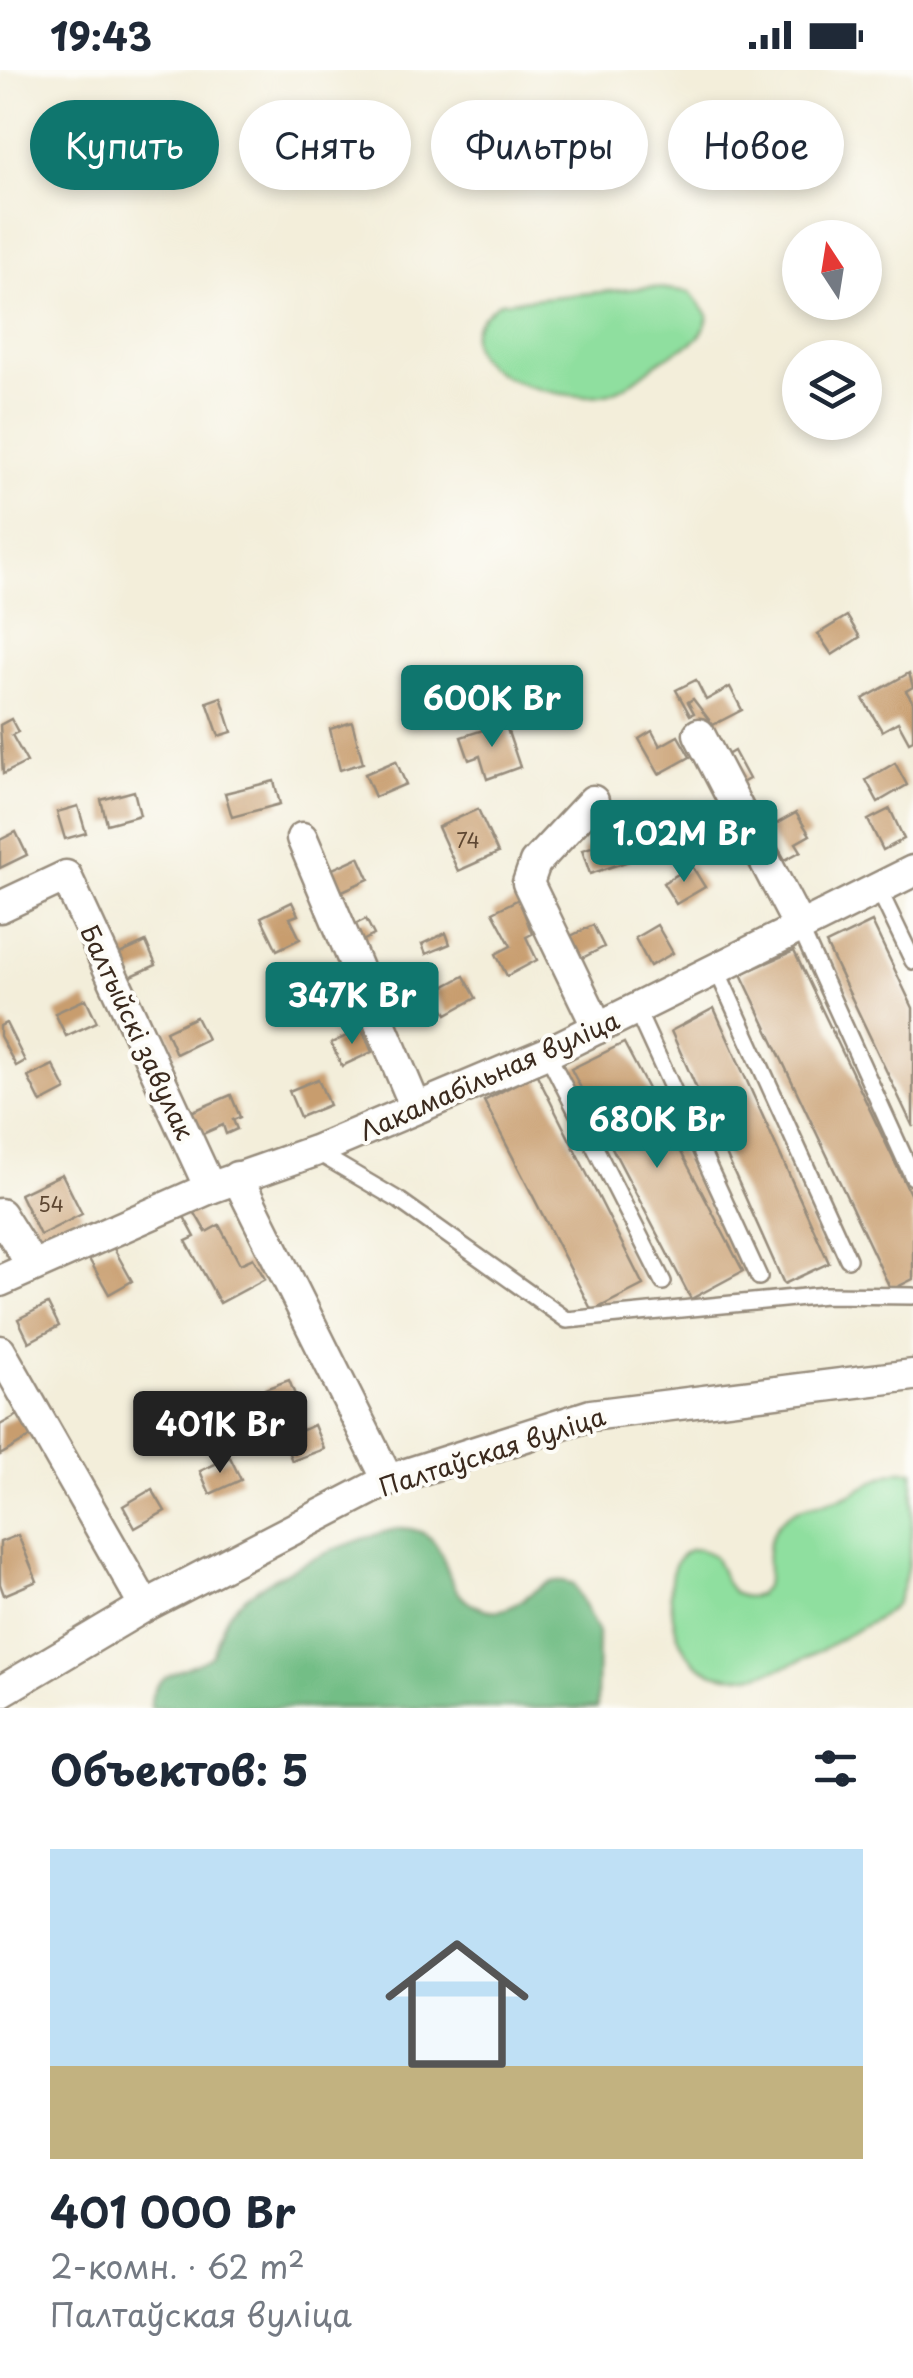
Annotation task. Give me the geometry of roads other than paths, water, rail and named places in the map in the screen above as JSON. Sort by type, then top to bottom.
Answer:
[{"type":"street","points":[[699,734],[800,928]]},
{"type":"street","points":[[593,801],[534,863],[528,884],[598,1028]]},
{"type":"street","points":[[302,838],[416,1108]]},
{"type":"street","name":"Лакамабільная вуліца","points":[[0,1281],[224,1182],[315,1151],[547,1053],[716,966],[913,872]]},
{"type":"street","name":"Балтыйскі завулак","points":[[0,907],[66,876],[224,1182],[388,1480]]},
{"type":"street","points":[[0,1214],[32,1265]]},
{"type":"street","points":[[0,1351],[145,1606]]},
{"type":"street","name":"Палтаўская вуліца","points":[[0,1692],[145,1606],[388,1480],[590,1415],[913,1375]]},
{"type":"lane","points":[[879,890],[913,961]]},
{"type":"lane","points":[[800,928],[913,1177]]},
{"type":"lane","points":[[716,966],[848,1259]]},
{"type":"lane","points":[[636,1009],[759,1277]]},
{"type":"lane","points":[[547,1053],[663,1282]]},
{"type":"lane","points":[[315,1151],[400,1200],[566,1320],[825,1295],[913,1296]]}]
